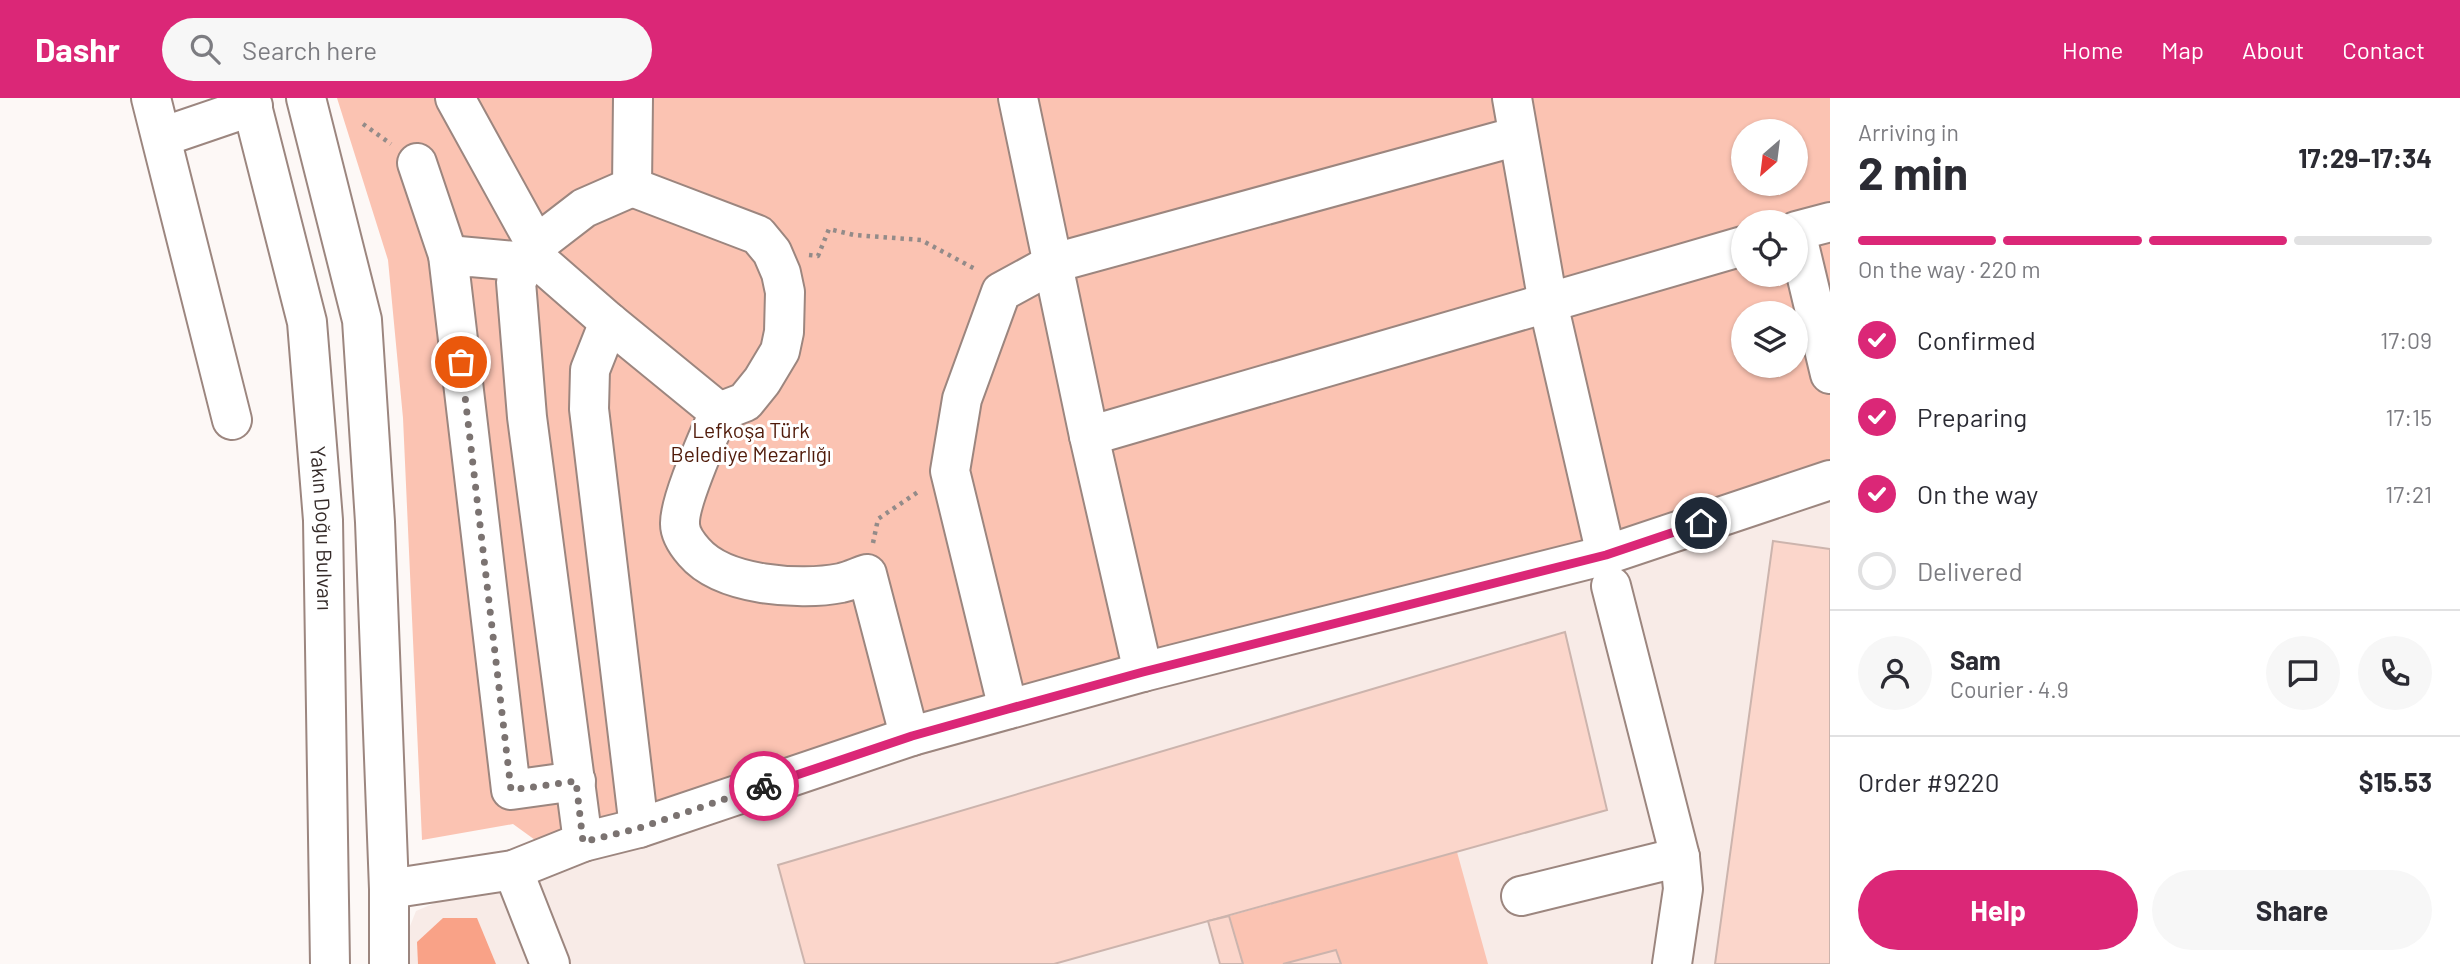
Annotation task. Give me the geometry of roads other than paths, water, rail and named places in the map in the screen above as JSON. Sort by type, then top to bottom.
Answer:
[{"type":"main road","points":[[151,98],[232,420]]},
{"type":"main road","points":[[306,98],[362,320],[376,522],[389,889],[389,964]]},
{"type":"main road","points":[[455,98],[531,254],[608,323],[719,412]]},
{"type":"main road","points":[[632,187],[633,98]]},
{"type":"main road","points":[[1512,98],[1548,303],[1609,570],[1680,857],[1683,889],[1672,964]]},
{"type":"main road","points":[[1027,99],[1054,263],[1089,436],[1143,672]]},
{"type":"main road","points":[[162,136],[252,102]]},
{"type":"main road","name":"Yakın Doğu Bulvarı","points":[[252,102],[307,322],[323,520],[330,964]]},
{"type":"main road","points":[[1008,709],[950,471],[962,399],[1001,292],[1054,263],[1518,136]]},
{"type":"main road","points":[[417,163],[448,255],[511,790],[576,781]]},
{"type":"main road","points":[[583,842],[527,417],[516,282],[531,254],[584,208],[632,187],[758,235],[772,252],[785,292],[784,332],[780,351],[762,381],[745,402],[719,412],[690,485],[680,520],[685,539],[710,567],[731,577],[778,584],[841,583],[867,574],[908,731],[912,736]]},
{"type":"main road","points":[[1808,228],[1830,222]]},
{"type":"main road","points":[[1089,436],[1731,250]]},
{"type":"main road","points":[[448,255],[531,254]]},
{"type":"main road","points":[[1808,282],[1830,374]]},
{"type":"main road","points":[[608,323],[590,370],[589,409],[639,828]]},
{"type":"main road","points":[[389,889],[513,870],[583,842],[639,828],[912,736],[1143,672],[1609,570],[1830,480]]},
{"type":"main road","points":[[1521,896],[1680,857]]},
{"type":"main road","points":[[513,870],[550,964]]},
{"type":"park label","name":"Lefkoşa Türk Belediye Mezarlığı","points":[[751,443]]}]
